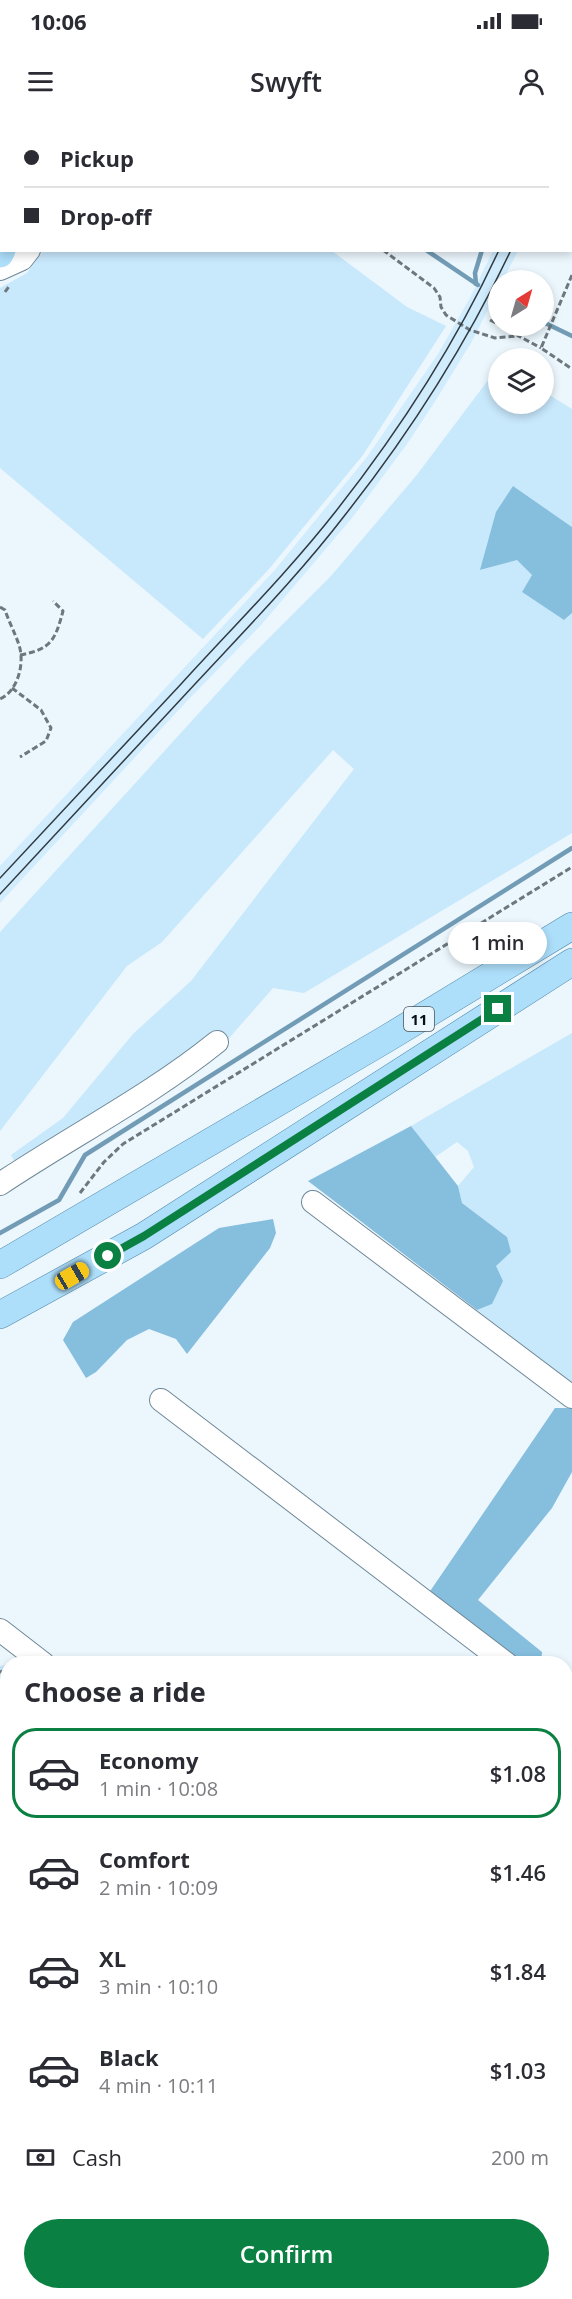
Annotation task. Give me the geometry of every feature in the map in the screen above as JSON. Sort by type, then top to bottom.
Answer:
[{"type":"main road","name":"11","points":[[0,1265],[386,1039],[572,926]]},
{"type":"main road","name":"11","points":[[0,1315],[144,1236],[572,962]]},
{"type":"street","points":[[0,269],[21,259],[27,252]]},
{"type":"street","points":[[0,1184],[61,1143],[182,1070],[217,1042]]},
{"type":"street","points":[[314,1202],[572,1397]]},
{"type":"street","points":[[161,1400],[497,1656]]},
{"type":"street","points":[[5,1641],[30,1656]]},
{"type":"path","points":[[386,252],[434,288],[440,297],[441,307],[446,315],[470,330],[488,336]]},
{"type":"path","points":[[489,336],[495,338],[518,336],[541,348],[572,275]]},
{"type":"path","points":[[554,357],[572,369]]},
{"type":"path","points":[[20,655],[41,651],[57,633],[63,611],[53,601]]},
{"type":"path","points":[[0,607],[5,610],[20,648],[19,679],[5,697],[0,699]]},
{"type":"path","points":[[12,688],[41,710],[51,728],[46,741],[20,757]]},
{"type":"path","points":[[78,1196],[104,1162],[123,1144],[572,867]]},
{"type":"shaded area","points":[[42,252],[333,252],[407,307],[446,326],[363,455],[269,569],[203,639],[0,468],[0,288],[27,273]]},
{"type":"shaded area","points":[[493,252],[517,252],[508,270],[488,270],[488,310],[471,343],[407,444],[352,518],[261,625],[187,701],[0,903],[0,866],[274,571],[367,457],[438,354],[470,298]]},
{"type":"shaded area","points":[[488,380],[488,414],[554,414],[554,398],[572,409],[572,527],[513,486],[481,570],[517,560],[532,575],[522,592],[564,620],[572,613],[572,833],[304,993],[273,988],[223,1045],[19,1169],[11,1155],[63,1118],[133,1034],[191,981],[354,769],[333,750],[162,942],[127,966],[0,1131],[0,932],[249,658],[331,576],[416,476]]},
{"type":"shaded area","points":[[513,486],[572,527],[572,613],[564,620],[522,592],[532,575],[517,560],[480,570],[496,512]]},
{"type":"shaded area","points":[[572,1033],[572,1383],[477,1310],[492,1304],[496,1266],[507,1237],[462,1203],[458,1186],[474,1167],[468,1151],[457,1142],[435,1157],[411,1126]]},
{"type":"shaded area","points":[[411,1126],[458,1186],[462,1203],[507,1237],[511,1252],[496,1266],[503,1281],[492,1304],[477,1310],[308,1181]]},
{"type":"shaded area","points":[[273,1219],[276,1233],[270,1248],[187,1354],[176,1339],[149,1329],[127,1340],[96,1372],[86,1378],[63,1340],[73,1322],[219,1228]]},
{"type":"shaded area","points":[[555,1408],[572,1408],[572,1472],[552,1508],[478,1600],[542,1652],[542,1656],[490,1656],[422,1603]]},
{"type":"waterway","points":[[429,252],[478,285]]},
{"type":"waterway","points":[[476,284],[475,273],[481,252]]},
{"type":"waterway","points":[[554,327],[572,336]]},
{"type":"waterway","points":[[0,1233],[59,1200],[85,1155],[572,848]]},
{"type":"tram line","points":[[0,878],[261,598],[336,511],[382,450],[425,385],[464,319],[498,252]]},
{"type":"tram line","points":[[0,894],[272,601],[327,537],[369,484],[436,387],[475,320],[510,252]]},
{"type":"route","points":[[108,1256],[144,1236],[498,1009]]}]
